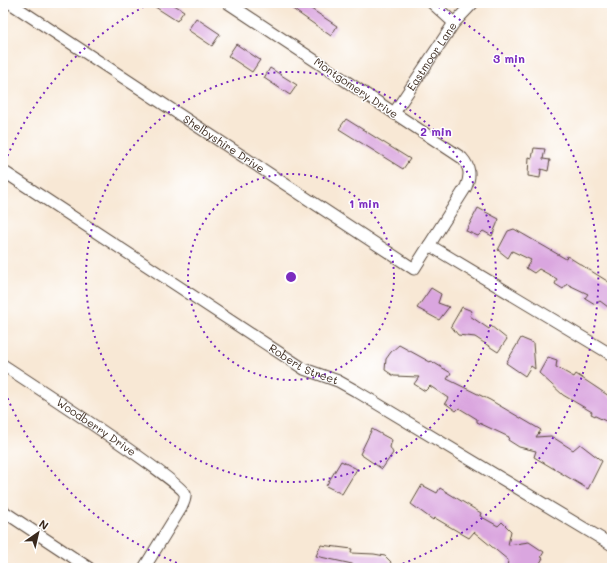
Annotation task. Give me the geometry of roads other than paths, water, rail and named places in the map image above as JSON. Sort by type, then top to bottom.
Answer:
[{"type":"street","name":"Shelbyshire Drive","points":[[10,3],[414,269],[429,245]]},
{"type":"street","name":"Montgomery Drive","points":[[228,3],[462,158],[467,164],[469,170],[466,187],[429,245]]},
{"type":"street","points":[[432,3],[454,23]]},
{"type":"street","name":"Eastmoor Lane","points":[[394,113],[454,23],[474,3]]},
{"type":"street","name":"Robert Street","points":[[3,171],[304,368],[338,381],[356,391],[612,545]]},
{"type":"street","points":[[429,245],[612,355]]},
{"type":"street","name":"Woodberry Drive","points":[[3,365],[144,460],[178,485],[185,495],[181,508],[144,568]]},
{"type":"street","points":[[3,511],[89,568]]}]
